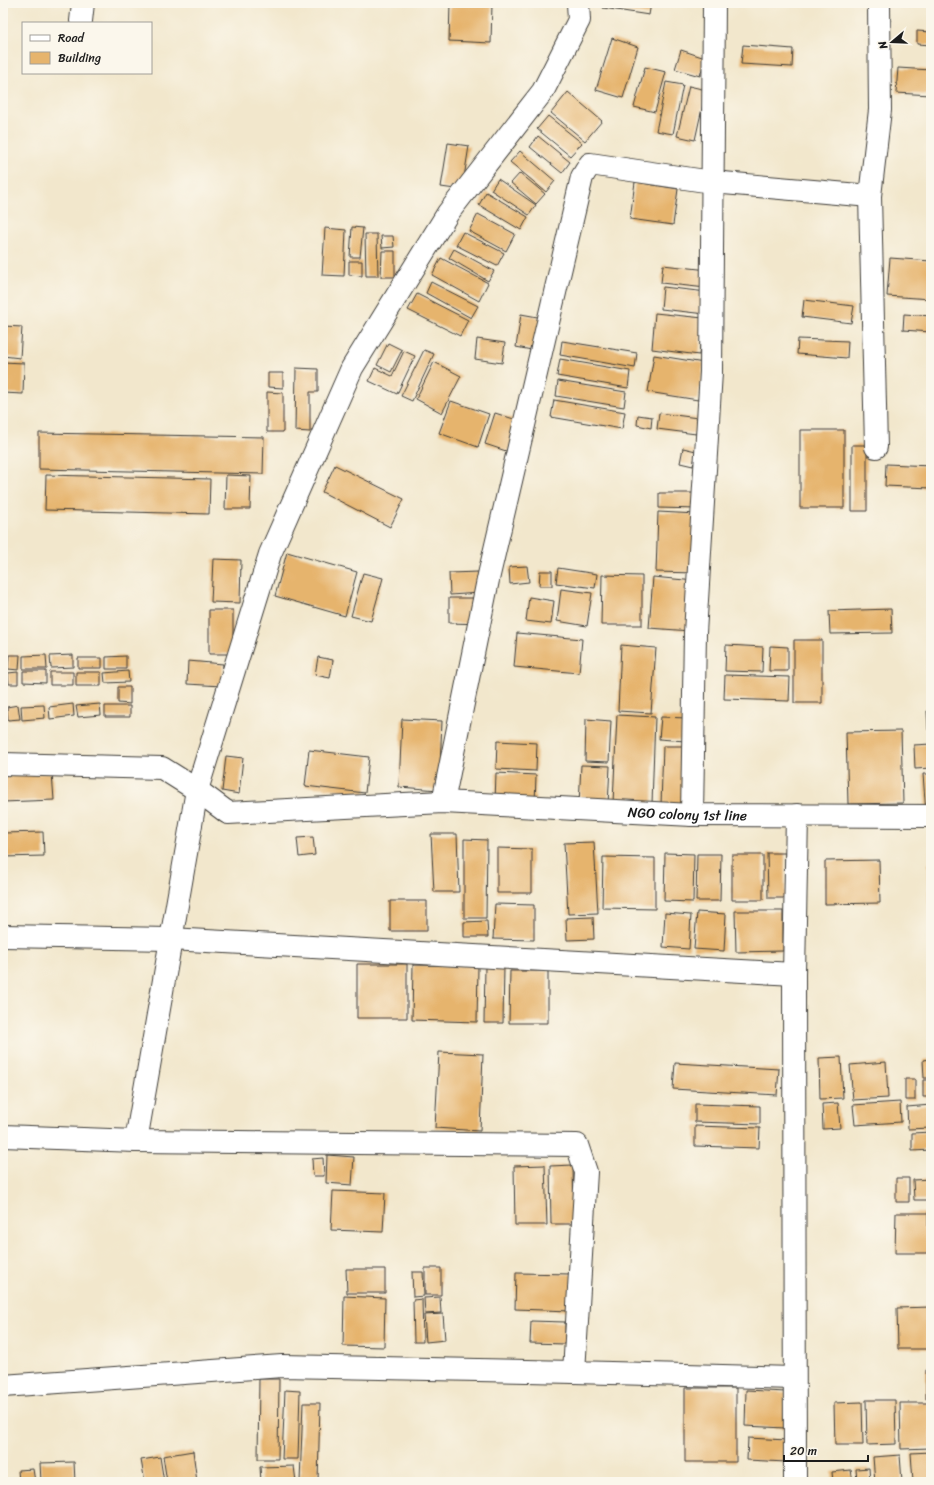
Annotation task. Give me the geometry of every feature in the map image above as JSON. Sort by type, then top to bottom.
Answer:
[{"type":"street","points":[[136,1142],[197,790],[270,554],[352,368],[448,213],[543,91],[580,20],[578,3]]},
{"type":"street","points":[[692,815],[695,633],[711,372],[714,3]]},
{"type":"street","points":[[876,447],[870,196],[880,110],[879,3]]},
{"type":"street","points":[[443,802],[489,575],[582,176],[590,164],[712,182],[870,196]]},
{"type":"street","name":"NGO colony 1st line","points":[[3,764],[162,768],[197,790],[228,813],[443,802],[692,815],[931,816]]},
{"type":"street","points":[[795,1482],[794,974],[797,815]]},
{"type":"street","points":[[3,936],[170,939],[794,974]]},
{"type":"street","points":[[3,1136],[136,1142],[577,1145],[586,1172],[574,1372]]},
{"type":"street","points":[[3,1386],[282,1366],[794,1378]]},
{"type":"building","points":[[450,3],[492,3],[491,43],[449,41]]},
{"type":"building","points":[[604,3],[651,3],[649,15],[603,8]]},
{"type":"building","points":[[917,31],[931,32],[931,45],[917,44]]},
{"type":"building","points":[[612,38],[638,47],[623,98],[596,90]]},
{"type":"building","points":[[743,45],[793,49],[792,67],[741,64]]},
{"type":"building","points":[[681,50],[705,58],[700,76],[675,69]]},
{"type":"building","points":[[645,67],[666,72],[655,112],[634,107]]},
{"type":"building","points":[[898,68],[931,70],[931,95],[896,93]]},
{"type":"building","points":[[666,82],[683,85],[673,134],[656,131]]},
{"type":"building","points":[[689,86],[706,90],[695,140],[677,136]]},
{"type":"building","points":[[568,92],[602,121],[585,141],[551,113]]},
{"type":"building","points":[[548,116],[582,143],[570,156],[537,129]]},
{"type":"building","points":[[538,136],[570,162],[562,173],[530,147]]},
{"type":"building","points":[[448,143],[469,146],[462,190],[441,187]]},
{"type":"building","points":[[520,151],[555,181],[546,192],[510,162]]},
{"type":"building","points":[[520,173],[545,194],[536,204],[511,183]]},
{"type":"building","points":[[498,179],[536,205],[529,215],[491,190]]},
{"type":"building","points":[[635,182],[678,189],[673,225],[630,219]]},
{"type":"building","points":[[486,192],[528,217],[521,230],[479,205]]},
{"type":"building","points":[[478,214],[515,234],[506,251],[469,231]]},
{"type":"building","points":[[352,227],[363,228],[360,257],[350,257]]},
{"type":"building","points":[[325,228],[346,230],[344,276],[322,275]]},
{"type":"building","points":[[463,232],[504,253],[497,266],[456,245]]},
{"type":"building","points":[[365,234],[377,234],[378,276],[366,276]]},
{"type":"building","points":[[381,236],[393,236],[394,247],[382,248]]},
{"type":"building","points":[[454,249],[494,271],[488,281],[449,258]]},
{"type":"building","points":[[382,251],[395,251],[395,277],[381,277]]},
{"type":"building","points":[[441,258],[488,283],[479,301],[432,275]]},
{"type":"building","points":[[890,258],[931,261],[931,299],[887,296]]},
{"type":"building","points":[[349,261],[362,261],[362,276],[349,275]]},
{"type":"building","points":[[663,265],[708,270],[706,288],[661,283]]},
{"type":"building","points":[[431,282],[478,306],[471,318],[426,293]]},
{"type":"building","points":[[663,287],[707,292],[705,314],[661,309]]},
{"type":"building","points":[[417,294],[468,320],[460,336],[408,310]]},
{"type":"building","points":[[804,300],[854,306],[851,323],[802,317]]},
{"type":"building","points":[[655,313],[703,318],[699,355],[652,349]]},
{"type":"building","points":[[521,314],[543,318],[537,351],[516,347]]},
{"type":"building","points":[[904,314],[931,316],[931,332],[903,330]]},
{"type":"building","points":[[3,326],[22,327],[20,358],[3,356]]},
{"type":"building","points":[[477,339],[505,343],[502,363],[475,359]]},
{"type":"building","points":[[798,339],[848,341],[847,358],[797,354]]},
{"type":"building","points":[[562,341],[637,353],[635,368],[560,355]]},
{"type":"building","points":[[388,343],[402,350],[391,372],[377,365]]},
{"type":"building","points":[[424,350],[434,354],[412,401],[401,396]]},
{"type":"building","points":[[404,351],[415,356],[397,394],[369,381],[375,368],[392,376]]},
{"type":"building","points":[[654,355],[704,363],[698,400],[648,392]]},
{"type":"building","points":[[560,359],[630,371],[628,388],[557,376]]},
{"type":"building","points":[[3,362],[24,363],[23,394],[3,393]]},
{"type":"building","points":[[434,362],[461,376],[442,413],[416,399]]},
{"type":"building","points":[[296,368],[318,369],[318,392],[310,392],[310,432],[295,431]]},
{"type":"building","points":[[268,373],[283,373],[283,388],[268,387]]},
{"type":"building","points":[[558,381],[626,392],[624,407],[556,396]]},
{"type":"building","points":[[267,392],[283,393],[283,432],[267,432]]},
{"type":"building","points":[[554,400],[625,412],[622,429],[551,417]]},
{"type":"building","points":[[451,401],[489,414],[478,447],[439,433]]},
{"type":"building","points":[[495,413],[520,421],[509,452],[485,444]]},
{"type":"building","points":[[659,413],[698,418],[696,434],[657,429]]},
{"type":"building","points":[[638,415],[652,417],[651,428],[637,425]]},
{"type":"building","points":[[800,430],[844,430],[844,508],[800,508]]},
{"type":"building","points":[[39,433],[264,437],[263,474],[39,469]]},
{"type":"building","points":[[852,445],[867,445],[867,511],[852,511]]},
{"type":"building","points":[[683,448],[696,451],[693,466],[680,463]]},
{"type":"building","points":[[886,464],[931,466],[931,488],[885,486]]},
{"type":"building","points":[[335,465],[404,499],[390,527],[322,492]]},
{"type":"building","points":[[46,475],[210,479],[209,514],[45,510]]},
{"type":"building","points":[[226,475],[251,476],[250,509],[225,509]]},
{"type":"building","points":[[659,493],[698,493],[698,509],[659,508]]},
{"type":"building","points":[[658,512],[697,514],[695,573],[656,572]]},
{"type":"building","points":[[287,552],[357,572],[345,616],[275,596]]},
{"type":"building","points":[[213,559],[241,560],[240,603],[211,602]]},
{"type":"building","points":[[527,566],[529,582],[510,584],[509,567]]},
{"type":"building","points":[[558,568],[597,574],[595,588],[556,583]]},
{"type":"building","points":[[540,571],[552,571],[552,586],[539,586]]},
{"type":"building","points":[[479,572],[480,593],[450,595],[449,573]]},
{"type":"building","points":[[363,573],[383,578],[371,621],[351,616]]},
{"type":"building","points":[[602,575],[642,576],[642,625],[601,625]]},
{"type":"building","points":[[653,577],[695,581],[691,631],[649,628]]},
{"type":"building","points":[[561,589],[592,593],[587,626],[557,621]]},
{"type":"building","points":[[529,597],[554,601],[551,624],[526,621]]},
{"type":"building","points":[[449,598],[484,598],[483,624],[449,623]]},
{"type":"building","points":[[891,609],[892,633],[830,634],[829,611]]},
{"type":"building","points":[[209,610],[233,610],[233,654],[209,654]]},
{"type":"building","points":[[517,633],[582,639],[579,673],[514,667]]},
{"type":"building","points":[[794,640],[822,640],[822,703],[794,703]]},
{"type":"building","points":[[621,645],[656,648],[651,713],[618,711]]},
{"type":"building","points":[[726,645],[763,647],[762,672],[725,671]]},
{"type":"building","points":[[770,646],[788,647],[788,671],[769,671]]},
{"type":"building","points":[[9,655],[20,655],[19,670],[8,669]]},
{"type":"building","points":[[46,655],[47,669],[23,669],[23,656]]},
{"type":"building","points":[[73,655],[73,667],[51,668],[50,656]]},
{"type":"building","points":[[126,656],[126,669],[106,669],[106,657]]},
{"type":"building","points":[[318,657],[333,660],[330,678],[315,675]]},
{"type":"building","points":[[78,658],[102,658],[102,668],[78,668]]},
{"type":"building","points":[[188,661],[223,664],[222,686],[187,684]]},
{"type":"building","points":[[23,671],[46,671],[46,683],[23,682]]},
{"type":"building","points":[[128,671],[129,682],[105,683],[104,673]]},
{"type":"building","points":[[18,672],[18,684],[9,684],[8,673]]},
{"type":"building","points":[[50,672],[73,672],[73,685],[50,685]]},
{"type":"building","points":[[76,672],[101,672],[101,686],[76,686]]},
{"type":"building","points":[[725,675],[790,677],[789,701],[724,699]]},
{"type":"building","points":[[118,687],[130,687],[130,704],[118,703]]},
{"type":"building","points":[[928,692],[931,692],[931,707],[928,707]]},
{"type":"building","points":[[73,704],[74,716],[50,719],[49,707]]},
{"type":"building","points":[[100,704],[101,715],[78,717],[76,706]]},
{"type":"building","points":[[18,705],[20,719],[8,720],[7,707]]},
{"type":"building","points":[[44,705],[45,718],[22,720],[21,706]]},
{"type":"building","points":[[105,706],[130,706],[130,717],[105,717]]},
{"type":"building","points":[[927,711],[931,711],[931,730],[928,730]]},
{"type":"building","points":[[617,715],[655,717],[652,804],[613,803]]},
{"type":"building","points":[[661,717],[687,718],[685,741],[659,739]]},
{"type":"building","points":[[402,719],[442,721],[439,790],[399,787]]},
{"type":"building","points":[[586,719],[611,721],[609,762],[585,761]]},
{"type":"building","points":[[901,731],[903,803],[848,804],[846,732]]},
{"type":"building","points":[[497,741],[537,743],[536,771],[496,769]]},
{"type":"building","points":[[931,744],[931,768],[915,769],[914,745]]},
{"type":"building","points":[[663,746],[690,746],[687,806],[661,805]]},
{"type":"building","points":[[309,750],[369,757],[365,793],[305,786]]},
{"type":"building","points":[[226,756],[243,758],[239,794],[222,791]]},
{"type":"building","points":[[581,765],[610,766],[608,805],[579,804]]},
{"type":"building","points":[[52,773],[54,800],[3,802],[3,775]]},
{"type":"building","points":[[496,773],[536,775],[535,804],[495,802]]},
{"type":"building","points":[[923,774],[931,774],[931,812],[926,813]]},
{"type":"building","points":[[43,832],[44,856],[3,857],[3,833]]},
{"type":"building","points":[[431,834],[457,834],[459,892],[434,892]]},
{"type":"building","points":[[313,837],[315,855],[299,857],[297,838]]},
{"type":"building","points":[[464,839],[487,840],[486,918],[464,918]]},
{"type":"building","points":[[594,842],[598,913],[568,914],[564,843]]},
{"type":"building","points":[[497,848],[532,849],[532,893],[497,893]]},
{"type":"building","points":[[665,853],[694,854],[693,902],[664,901]]},
{"type":"building","points":[[767,853],[785,853],[785,898],[768,898]]},
{"type":"building","points":[[697,854],[721,854],[720,901],[696,901]]},
{"type":"building","points":[[732,855],[763,855],[763,900],[732,900]]},
{"type":"building","points":[[603,857],[655,858],[655,909],[602,908]]},
{"type":"building","points":[[879,860],[880,903],[825,904],[825,861]]},
{"type":"building","points":[[931,863],[931,884],[929,885],[928,864]]},
{"type":"building","points":[[931,890],[931,904],[928,904],[928,891]]},
{"type":"building","points":[[390,901],[427,901],[427,931],[390,931]]},
{"type":"building","points":[[495,904],[534,905],[534,940],[493,939]]},
{"type":"building","points":[[735,911],[783,911],[783,951],[736,952]]},
{"type":"building","points":[[697,912],[726,914],[724,951],[694,949]]},
{"type":"building","points":[[665,913],[691,915],[689,949],[663,947]]},
{"type":"building","points":[[593,917],[594,939],[567,940],[566,918]]},
{"type":"building","points":[[487,921],[488,937],[464,937],[464,922]]},
{"type":"building","points":[[357,964],[407,964],[407,1018],[357,1018]]},
{"type":"building","points":[[413,965],[478,966],[477,1022],[412,1020]]},
{"type":"building","points":[[485,966],[504,966],[503,1023],[484,1023]]},
{"type":"building","points":[[510,971],[548,971],[548,1023],[509,1023]]},
{"type":"building","points":[[439,1052],[483,1054],[480,1131],[435,1128]]},
{"type":"building","points":[[841,1057],[843,1098],[820,1099],[819,1058]]},
{"type":"building","points":[[931,1059],[931,1078],[924,1078],[923,1060]]},
{"type":"building","points":[[886,1062],[888,1098],[853,1100],[850,1065]]},
{"type":"building","points":[[675,1063],[779,1069],[777,1095],[673,1089]]},
{"type":"building","points":[[905,1079],[915,1079],[915,1100],[905,1100]]},
{"type":"building","points":[[923,1080],[931,1080],[931,1097],[923,1097]]},
{"type":"building","points":[[900,1102],[901,1122],[855,1125],[853,1105]]},
{"type":"building","points":[[838,1103],[840,1128],[823,1129],[822,1104]]},
{"type":"building","points":[[695,1104],[760,1106],[760,1124],[695,1122]]},
{"type":"building","points":[[931,1105],[931,1128],[908,1129],[907,1107]]},
{"type":"building","points":[[695,1126],[760,1128],[759,1148],[695,1146]]},
{"type":"building","points":[[931,1132],[931,1150],[912,1151],[912,1133]]},
{"type":"building","points":[[327,1155],[354,1157],[352,1185],[326,1183]]},
{"type":"building","points":[[323,1158],[324,1176],[313,1176],[312,1159]]},
{"type":"building","points":[[545,1165],[547,1225],[515,1225],[514,1166]]},
{"type":"building","points":[[573,1165],[574,1224],[551,1224],[550,1166]]},
{"type":"building","points":[[896,1178],[909,1178],[909,1202],[896,1202]]},
{"type":"building","points":[[931,1179],[931,1200],[914,1200],[913,1180]]},
{"type":"building","points":[[333,1191],[385,1193],[383,1232],[331,1230]]},
{"type":"building","points":[[896,1213],[928,1213],[928,1253],[895,1253]]},
{"type":"building","points":[[425,1268],[441,1268],[441,1295],[425,1295]]},
{"type":"building","points":[[346,1269],[385,1269],[385,1293],[347,1293]]},
{"type":"building","points":[[412,1272],[423,1272],[424,1296],[413,1297]]},
{"type":"building","points":[[516,1273],[572,1274],[571,1311],[515,1309]]},
{"type":"building","points":[[344,1296],[385,1298],[384,1347],[343,1346]]},
{"type":"building","points":[[440,1297],[441,1313],[425,1314],[424,1298]]},
{"type":"building","points":[[422,1299],[423,1342],[414,1342],[413,1300]]},
{"type":"building","points":[[931,1307],[931,1349],[898,1349],[897,1308]]},
{"type":"building","points":[[443,1314],[445,1340],[426,1342],[424,1315]]},
{"type":"building","points":[[531,1321],[565,1322],[565,1344],[530,1343]]},
{"type":"building","points":[[926,1370],[931,1370],[931,1399],[926,1399]]},
{"type":"building","points":[[259,1379],[279,1379],[278,1459],[258,1459]]},
{"type":"building","points":[[685,1388],[736,1388],[736,1462],[685,1462]]},
{"type":"building","points":[[285,1390],[300,1391],[298,1459],[282,1459]]},
{"type":"building","points":[[746,1390],[786,1392],[785,1428],[745,1426]]},
{"type":"building","points":[[866,1400],[895,1400],[896,1444],[867,1445]]},
{"type":"building","points":[[862,1402],[863,1445],[835,1445],[834,1403]]},
{"type":"building","points":[[303,1403],[320,1403],[318,1482],[300,1482]]},
{"type":"building","points":[[900,1403],[931,1403],[931,1448],[901,1449]]},
{"type":"building","points":[[748,1438],[787,1440],[786,1462],[747,1460]]},
{"type":"building","points":[[193,1451],[197,1482],[167,1482],[163,1456]]},
{"type":"building","points":[[931,1452],[931,1482],[913,1482],[911,1453]]},
{"type":"building","points":[[900,1455],[902,1482],[875,1482],[873,1457]]},
{"type":"building","points":[[160,1457],[164,1482],[145,1482],[141,1460]]},
{"type":"building","points":[[74,1462],[75,1482],[41,1482],[40,1463]]},
{"type":"building","points":[[294,1466],[296,1482],[261,1482],[260,1467]]},
{"type":"building","points":[[869,1468],[870,1482],[857,1482],[856,1469]]},
{"type":"building","points":[[33,1469],[35,1482],[19,1482],[18,1470]]},
{"type":"building","points":[[851,1470],[853,1482],[833,1482],[832,1472]]}]
